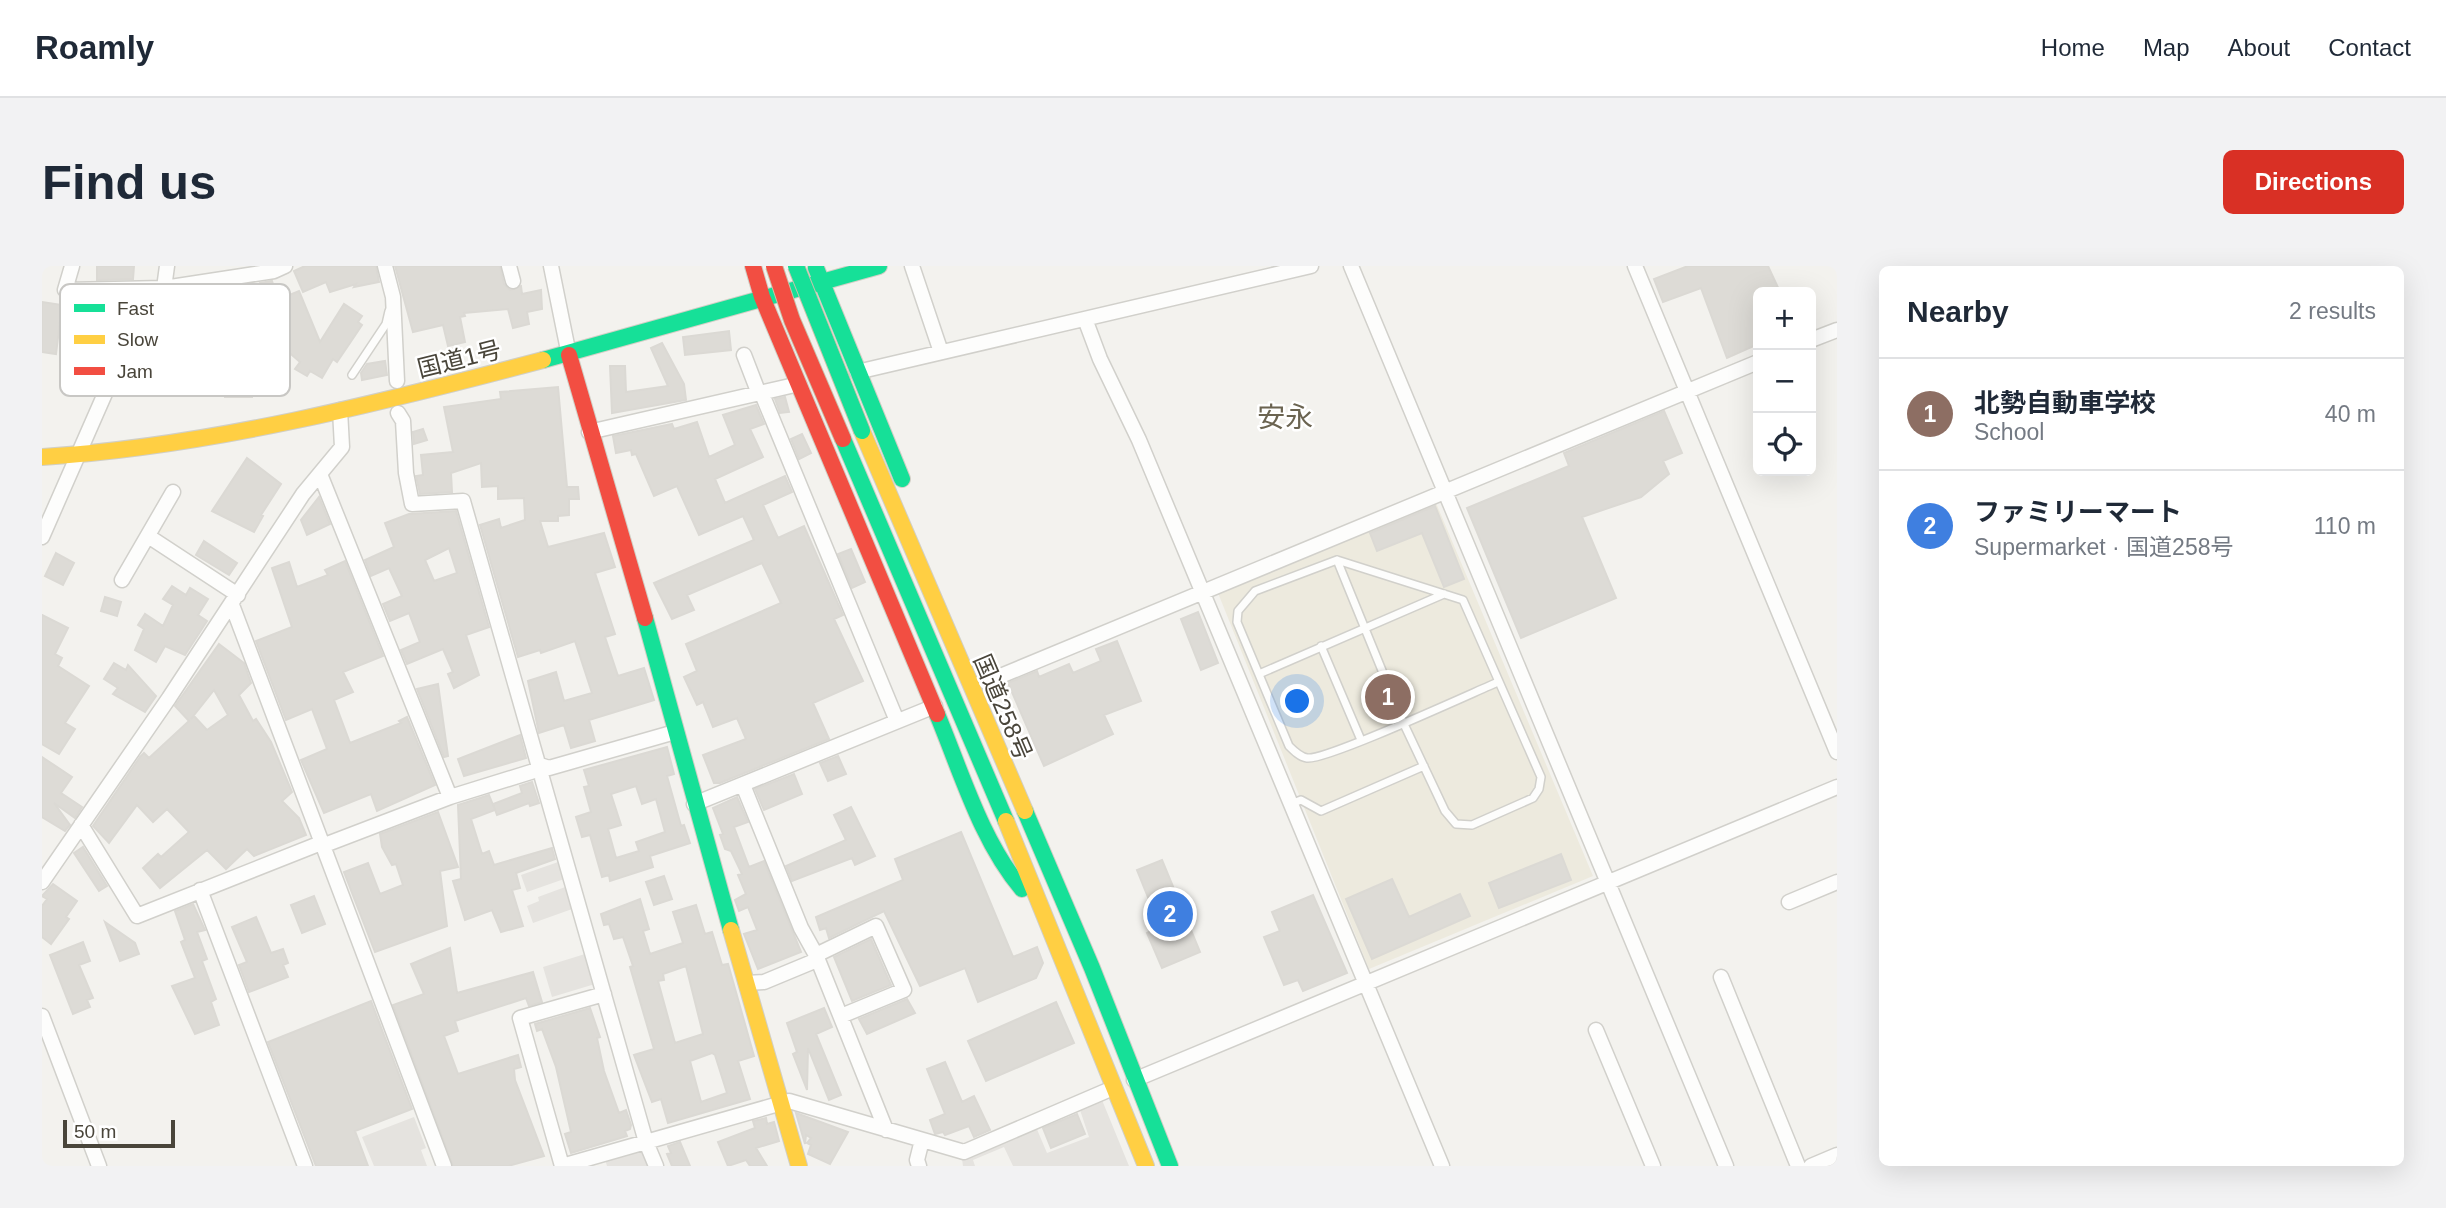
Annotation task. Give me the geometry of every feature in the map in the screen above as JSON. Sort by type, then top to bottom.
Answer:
[{"type":"main road","points":[[752,266],[762,297],[983,823],[1009,874],[1044,915]]},
{"type":"main road","name":"国道258号","points":[[774,266],[792,320],[1044,915],[1146,1166]]},
{"type":"main road","name":"国道258号","points":[[796,266],[862,431],[1092,968],[1170,1166]]},
{"type":"main road","name":"国道1号","points":[[42,457],[133,450],[340,410],[569,355],[762,297],[818,274],[879,266]]},
{"type":"main road","points":[[818,274],[911,501]]},
{"type":"main road","points":[[569,355],[589,432],[629,556],[694,804],[799,1166]]},
{"type":"main road","points":[[932,553],[1079,904],[1092,968]]},
{"type":"street","points":[[67,284],[72,266]]},
{"type":"street","points":[[165,284],[167,266]]},
{"type":"street","points":[[190,284],[274,271],[285,266]]},
{"type":"street","points":[[385,266],[393,297],[397,381]]},
{"type":"street","points":[[509,266],[513,281]]},
{"type":"street","points":[[551,266],[569,355]]},
{"type":"street","points":[[912,266],[941,352]]},
{"type":"street","points":[[858,372],[1311,266]]},
{"type":"street","points":[[1351,266],[1726,1166]]},
{"type":"street","points":[[1635,266],[1837,752]]},
{"type":"street","points":[[1085,319],[1100,359],[1139,440],[1204,594],[1442,1166]]},
{"type":"street","points":[[1816,338],[1837,330]]},
{"type":"street","points":[[744,355],[897,721]]},
{"type":"street","points":[[986,682],[1204,594],[1753,364]]},
{"type":"street","points":[[589,432],[799,384]]},
{"type":"street","points":[[42,537],[81,455],[105,396]]},
{"type":"street","points":[[42,881],[235,600],[303,494],[342,447],[340,410]]},
{"type":"street","points":[[398,413],[402,421],[406,473],[412,504],[463,501],[646,1142],[656,1166]]},
{"type":"street","points":[[320,474],[450,797]]},
{"type":"street","points":[[122,580],[173,492]]},
{"type":"street","points":[[148,536],[235,600],[322,844],[444,1166]]},
{"type":"street","points":[[694,804],[935,706]]},
{"type":"street","points":[[81,825],[137,916],[450,797],[675,732]]},
{"type":"street","points":[[743,785],[801,928],[817,957],[886,1130]]},
{"type":"street","points":[[1134,1080],[1837,787]]},
{"type":"street","points":[[1789,902],[1837,882]]},
{"type":"street","points":[[200,890],[305,1166]]},
{"type":"street","points":[[746,983],[764,982],[876,926],[904,990],[841,1016]]},
{"type":"street","points":[[1721,977],[1798,1166]]},
{"type":"street","points":[[604,994],[520,1018],[562,1166],[789,1101],[964,1152],[1113,1088]]},
{"type":"street","points":[[42,1016],[99,1166]]},
{"type":"street","points":[[1596,1030],[1653,1166]]},
{"type":"street","points":[[919,1166],[917,1160],[922,1140]]},
{"type":"street","points":[[1811,1166],[1837,1155]]},
{"type":"lane","points":[[352,375],[386,324],[393,297]]},
{"type":"lane","points":[[1337,560],[1403,722],[1445,811],[1456,824],[1472,825],[1533,798],[1539,789],[1541,778],[1497,682],[1464,600],[1337,560],[1255,591],[1238,611],[1237,622],[1289,746],[1298,754],[1307,758],[1321,757],[1403,722],[1497,682]]},
{"type":"lane","points":[[1259,674],[1444,594]]},
{"type":"lane","points":[[1321,646],[1361,740]]},
{"type":"lane","points":[[1291,804],[1301,800],[1321,811],[1424,766]]},
{"type":"shaded area","points":[[1436,503],[1593,876],[1369,969],[1218,593]]},
{"type":"shaded area","points":[[561,861],[567,878],[527,892],[521,875]]},
{"type":"shaded area","points":[[568,886],[575,908],[533,923],[527,906],[539,901],[538,897]]},
{"type":"shaded area","points":[[585,954],[595,984],[552,997],[543,967]]},
{"type":"shaded area","points":[[1102,1100],[1129,1166],[1013,1166],[1004,1147],[973,1160],[975,1166],[963,1166],[962,1159],[1036,1127],[1047,1153],[1089,1137],[1080,1110]]},
{"type":"shaded area","points":[[414,1117],[426,1148],[421,1150],[427,1166],[374,1166],[362,1137]]},
{"type":"shaded area","points":[[643,1148],[651,1166],[607,1166],[605,1159]]},
{"type":"building","points":[[97,266],[134,266],[133,279],[97,280]]},
{"type":"building","points":[[305,266],[376,266],[379,282],[354,287],[356,284],[330,292],[326,282],[303,292],[294,271]]},
{"type":"building","points":[[395,266],[500,266],[504,284],[510,290],[521,286],[522,294],[541,290],[542,309],[527,312],[529,324],[513,328],[508,309],[464,313],[465,316],[460,317],[465,342],[448,346],[443,325],[413,332]]},
{"type":"building","points":[[1688,266],[1768,266],[1778,287],[1753,287],[1753,346],[1727,358],[1701,288],[1663,302],[1654,279]]},
{"type":"building","points":[[299,291],[320,342],[344,304],[362,316],[358,322],[362,325],[337,362],[333,359],[322,378],[310,371],[307,376],[295,369],[300,362],[290,353],[290,295]]},
{"type":"building","points":[[42,302],[60,305],[56,354],[42,352]]},
{"type":"building","points":[[729,331],[731,350],[685,355],[683,337]]},
{"type":"building","points":[[662,343],[684,384],[686,400],[612,413],[610,366],[625,366],[626,392],[668,386],[651,348]]},
{"type":"building","points":[[385,361],[387,375],[362,380],[361,373],[367,364]]},
{"type":"building","points":[[558,387],[567,487],[578,487],[579,499],[569,499],[569,515],[558,516],[558,521],[540,521],[548,547],[604,533],[615,567],[595,573],[615,634],[605,637],[618,676],[644,668],[654,700],[589,720],[595,741],[571,748],[564,725],[539,733],[528,681],[556,672],[564,701],[592,693],[575,641],[541,653],[540,650],[518,657],[480,525],[499,519],[501,528],[525,520],[524,498],[498,499],[498,486],[482,487],[481,463],[451,473],[452,492],[420,494],[416,476],[423,475],[421,455],[453,452],[444,407],[501,399],[500,392]]},
{"type":"building","points":[[785,397],[789,412],[780,413],[775,399]]},
{"type":"building","points":[[756,405],[764,424],[750,429],[763,457],[715,479],[725,503],[785,476],[792,492],[763,505],[778,538],[804,526],[843,615],[834,619],[863,681],[813,703],[829,739],[720,783],[714,783],[703,755],[746,739],[737,718],[713,727],[703,702],[697,705],[684,677],[697,671],[686,644],[781,603],[762,563],[687,595],[694,610],[672,619],[654,583],[754,540],[743,516],[699,535],[677,486],[654,496],[636,454],[632,455],[631,450],[616,453],[613,436],[672,424],[674,429],[697,422],[709,457],[735,445],[723,415]]},
{"type":"building","points":[[1664,411],[1682,453],[1663,461],[1669,474],[1641,497],[1582,517],[1616,598],[1521,638],[1467,508],[1569,466],[1564,453]]},
{"type":"building","points":[[423,429],[427,440],[414,444],[413,432]]},
{"type":"building","points":[[802,434],[811,453],[799,459],[791,439]]},
{"type":"building","points":[[247,458],[281,484],[261,515],[263,516],[254,532],[212,511]]},
{"type":"building","points":[[319,497],[330,524],[307,535],[301,520]]},
{"type":"building","points":[[1435,506],[1464,579],[1444,587],[1422,533],[1377,551],[1370,533]]},
{"type":"building","points":[[456,511],[489,627],[466,635],[479,675],[454,688],[448,674],[453,672],[443,649],[407,664],[401,650],[420,642],[409,613],[390,621],[383,604],[402,596],[389,568],[371,576],[365,560],[394,547],[385,523],[409,514]],"holes":[[[449,548],[457,573],[434,581],[425,560]]]},
{"type":"building","points":[[204,541],[237,563],[229,575],[196,555]]},
{"type":"building","points":[[851,549],[865,582],[852,588],[838,554]]},
{"type":"building","points":[[56,553],[74,563],[63,585],[45,576]]},
{"type":"building","points":[[345,561],[383,656],[343,672],[353,692],[334,700],[350,743],[401,723],[399,721],[407,717],[435,785],[377,811],[371,794],[324,813],[301,760],[327,749],[312,709],[286,720],[256,641],[292,627],[272,568],[289,562],[297,587],[328,575],[325,570]]},
{"type":"building","points":[[172,586],[186,595],[190,588],[208,599],[198,615],[207,621],[185,655],[165,646],[156,662],[135,650],[144,629],[138,625],[145,614],[163,626],[173,605],[163,599]]},
{"type":"building","points":[[105,597],[121,602],[117,616],[101,611]]},
{"type":"building","points":[[1198,612],[1218,663],[1201,670],[1181,619]]},
{"type":"building","points":[[42,615],[68,628],[55,654],[62,658],[58,666],[89,686],[65,723],[75,729],[59,754],[42,744]]},
{"type":"building","points":[[1117,641],[1141,701],[1104,715],[1113,734],[1044,766],[1008,683],[1037,671],[1039,677],[1069,664],[1073,673],[1101,661],[1096,649]]},
{"type":"building","points":[[219,644],[244,663],[251,683],[239,695],[253,721],[256,719],[271,742],[292,792],[282,801],[299,818],[306,835],[254,856],[247,849],[226,869],[207,850],[160,888],[143,868],[158,854],[161,857],[189,832],[167,809],[153,822],[137,805],[109,843],[93,826],[140,757],[144,753],[149,758],[189,721],[175,706]],"holes":[[[214,690],[228,715],[207,730],[194,716],[191,719]]]},
{"type":"building","points":[[114,663],[126,670],[128,665],[156,696],[145,712],[113,694],[118,688],[104,679]]},
{"type":"building","points":[[438,684],[448,756],[444,757],[417,689]]},
{"type":"building","points":[[520,735],[526,758],[464,776],[458,759]]},
{"type":"building","points":[[667,747],[674,774],[667,776],[681,826],[684,825],[690,843],[650,856],[653,867],[610,881],[609,875],[602,877],[590,835],[582,837],[576,817],[591,812],[584,787],[589,786],[584,770]],"holes":[[[636,786],[642,804],[656,799],[665,832],[636,842],[639,851],[616,858],[608,829],[621,825],[611,794]]]},
{"type":"building","points":[[838,756],[846,774],[828,781],[820,763]]},
{"type":"building","points":[[42,757],[72,777],[61,793],[82,807],[75,818],[54,803],[70,825],[65,831],[42,817]]},
{"type":"building","points":[[794,774],[802,794],[764,810],[755,789]]},
{"type":"building","points":[[532,782],[539,803],[530,806],[529,803],[497,815],[493,804],[522,793],[520,786]]},
{"type":"building","points":[[489,795],[495,810],[471,819],[482,854],[489,851],[494,865],[552,848],[555,859],[516,873],[520,888],[512,890],[523,926],[501,932],[492,910],[465,920],[453,881],[461,879],[458,805]]},
{"type":"building","points":[[737,797],[748,822],[734,827],[749,867],[764,861],[801,952],[758,969],[744,934],[757,930],[748,907],[739,911],[735,900],[746,894],[738,875],[742,874],[731,851],[725,849],[720,835],[723,834],[713,808]]},
{"type":"building","points":[[851,807],[875,856],[855,865],[852,858],[792,881],[786,866],[846,840],[834,815]]},
{"type":"building","points":[[438,812],[458,867],[440,871],[447,926],[375,952],[344,872],[368,863],[380,894],[403,885],[396,864],[392,865],[382,847],[380,834]]},
{"type":"building","points":[[961,832],[1013,957],[1037,947],[1043,963],[1036,978],[978,1002],[965,968],[920,986],[884,911],[829,938],[826,928],[820,930],[816,917],[903,880],[895,859]]},
{"type":"building","points":[[83,847],[107,886],[99,891],[74,853]]},
{"type":"building","points":[[1561,854],[1571,880],[1499,908],[1489,883]]},
{"type":"building","points":[[1162,860],[1200,952],[1162,968],[1147,933],[1160,927],[1137,870]]},
{"type":"building","points":[[664,876],[672,899],[654,905],[646,882]]},
{"type":"building","points":[[1392,879],[1409,917],[1460,894],[1470,916],[1372,959],[1346,899]]},
{"type":"building","points":[[53,884],[77,901],[66,917],[69,919],[51,944],[42,937],[42,906],[47,899],[42,896]]},
{"type":"building","points":[[1313,895],[1347,973],[1303,991],[1298,980],[1284,985],[1264,937],[1280,931],[1272,912]]},
{"type":"building","points":[[314,896],[325,924],[302,933],[291,905]]},
{"type":"building","points":[[640,899],[649,929],[643,931],[650,954],[683,943],[673,912],[696,905],[705,934],[712,932],[722,965],[728,964],[754,1056],[738,1061],[750,1099],[668,1123],[661,1099],[652,1102],[634,1055],[654,1049],[630,967],[633,966],[623,937],[614,939],[609,924],[604,925],[601,914]],"holes":[[[686,966],[703,1034],[675,1043],[658,981],[664,980],[663,974]],[[712,1053],[715,1055],[727,1093],[701,1102],[690,1061]]]},
{"type":"building","points":[[193,904],[205,930],[197,932],[207,959],[202,961],[216,999],[211,1002],[219,1025],[195,1034],[172,986],[195,978],[181,942],[185,940],[175,911]]},
{"type":"building","points":[[256,917],[271,953],[283,949],[288,963],[283,965],[288,977],[249,992],[239,965],[247,962],[232,927]]},
{"type":"building","points":[[105,922],[135,943],[139,954],[120,961]]},
{"type":"building","points":[[871,939],[891,985],[852,1001],[834,957]]},
{"type":"building","points":[[83,942],[90,961],[79,965],[93,998],[87,1000],[90,1007],[73,1014],[50,955]]},
{"type":"building","points":[[450,948],[457,993],[533,972],[542,1002],[529,1006],[526,998],[455,1021],[458,1031],[444,1036],[458,1074],[518,1055],[521,1067],[514,1069],[515,1080],[544,1156],[508,1166],[453,1166],[393,1005],[424,994],[411,964]]},
{"type":"building","points":[[907,999],[915,1013],[867,1034],[859,1019]]},
{"type":"building","points":[[371,1001],[412,1109],[355,1131],[368,1166],[316,1166],[268,1042]]},
{"type":"building","points":[[1056,1002],[1074,1043],[986,1081],[968,1041]]},
{"type":"building","points":[[590,1008],[600,1037],[597,1038],[604,1071],[619,1113],[626,1110],[631,1125],[630,1129],[625,1131],[627,1136],[571,1153],[565,1134],[571,1132],[556,1067],[542,1029],[537,1031],[535,1024]]},
{"type":"building","points":[[824,1008],[832,1027],[816,1034],[841,1095],[829,1100],[808,1048],[807,1090],[793,1054],[797,1052],[787,1023]]},
{"type":"building","points":[[945,1062],[962,1102],[974,1096],[990,1130],[974,1137],[969,1126],[945,1135],[943,1132],[935,1134],[930,1120],[945,1114],[927,1069]]},
{"type":"building","points":[[796,1113],[848,1132],[830,1164],[808,1154],[811,1145],[807,1143],[811,1138],[806,1135],[805,1144]]},
{"type":"building","points":[[1077,1114],[1085,1134],[1051,1148],[1043,1128]]},
{"type":"building","points":[[766,1118],[767,1124],[774,1122],[779,1141],[756,1148],[767,1166],[750,1166],[746,1160],[728,1166],[718,1142],[755,1128],[753,1121]]},
{"type":"building","points":[[680,1142],[690,1166],[672,1166],[667,1154],[671,1153],[668,1146]]},
{"type":"traffic: fast","points":[[796,266],[862,431]]},
{"type":"traffic: fast","points":[[543,360],[879,266]]},
{"type":"traffic: fast","points":[[816,268],[902,479]]},
{"type":"traffic: fast","points":[[843,439],[1006,821]]},
{"type":"traffic: fast","points":[[645,618],[731,930]]},
{"type":"traffic: fast","points":[[937,714],[983,828],[1022,889]]},
{"type":"traffic: fast","points":[[1025,811],[1092,968],[1170,1166]]},
{"type":"traffic: slow","points":[[42,457],[232,433],[357,407],[543,360]]},
{"type":"traffic: slow","points":[[862,431],[1025,811]]},
{"type":"traffic: slow","points":[[1006,821],[1146,1166]]},
{"type":"traffic: slow","points":[[731,930],[799,1166]]},
{"type":"traffic: jam","points":[[753,266],[762,297],[937,714]]},
{"type":"traffic: jam","points":[[774,266],[792,320],[843,439]]},
{"type":"traffic: jam","points":[[569,355],[645,618]]},
{"type":"place","name":"北勢自動車学校","points":[[1388,697]]},
{"type":"place","name":"ファミリーマート","points":[[1170,914]]},
{"type":"district","name":"安永","points":[[1285,417]]}]
